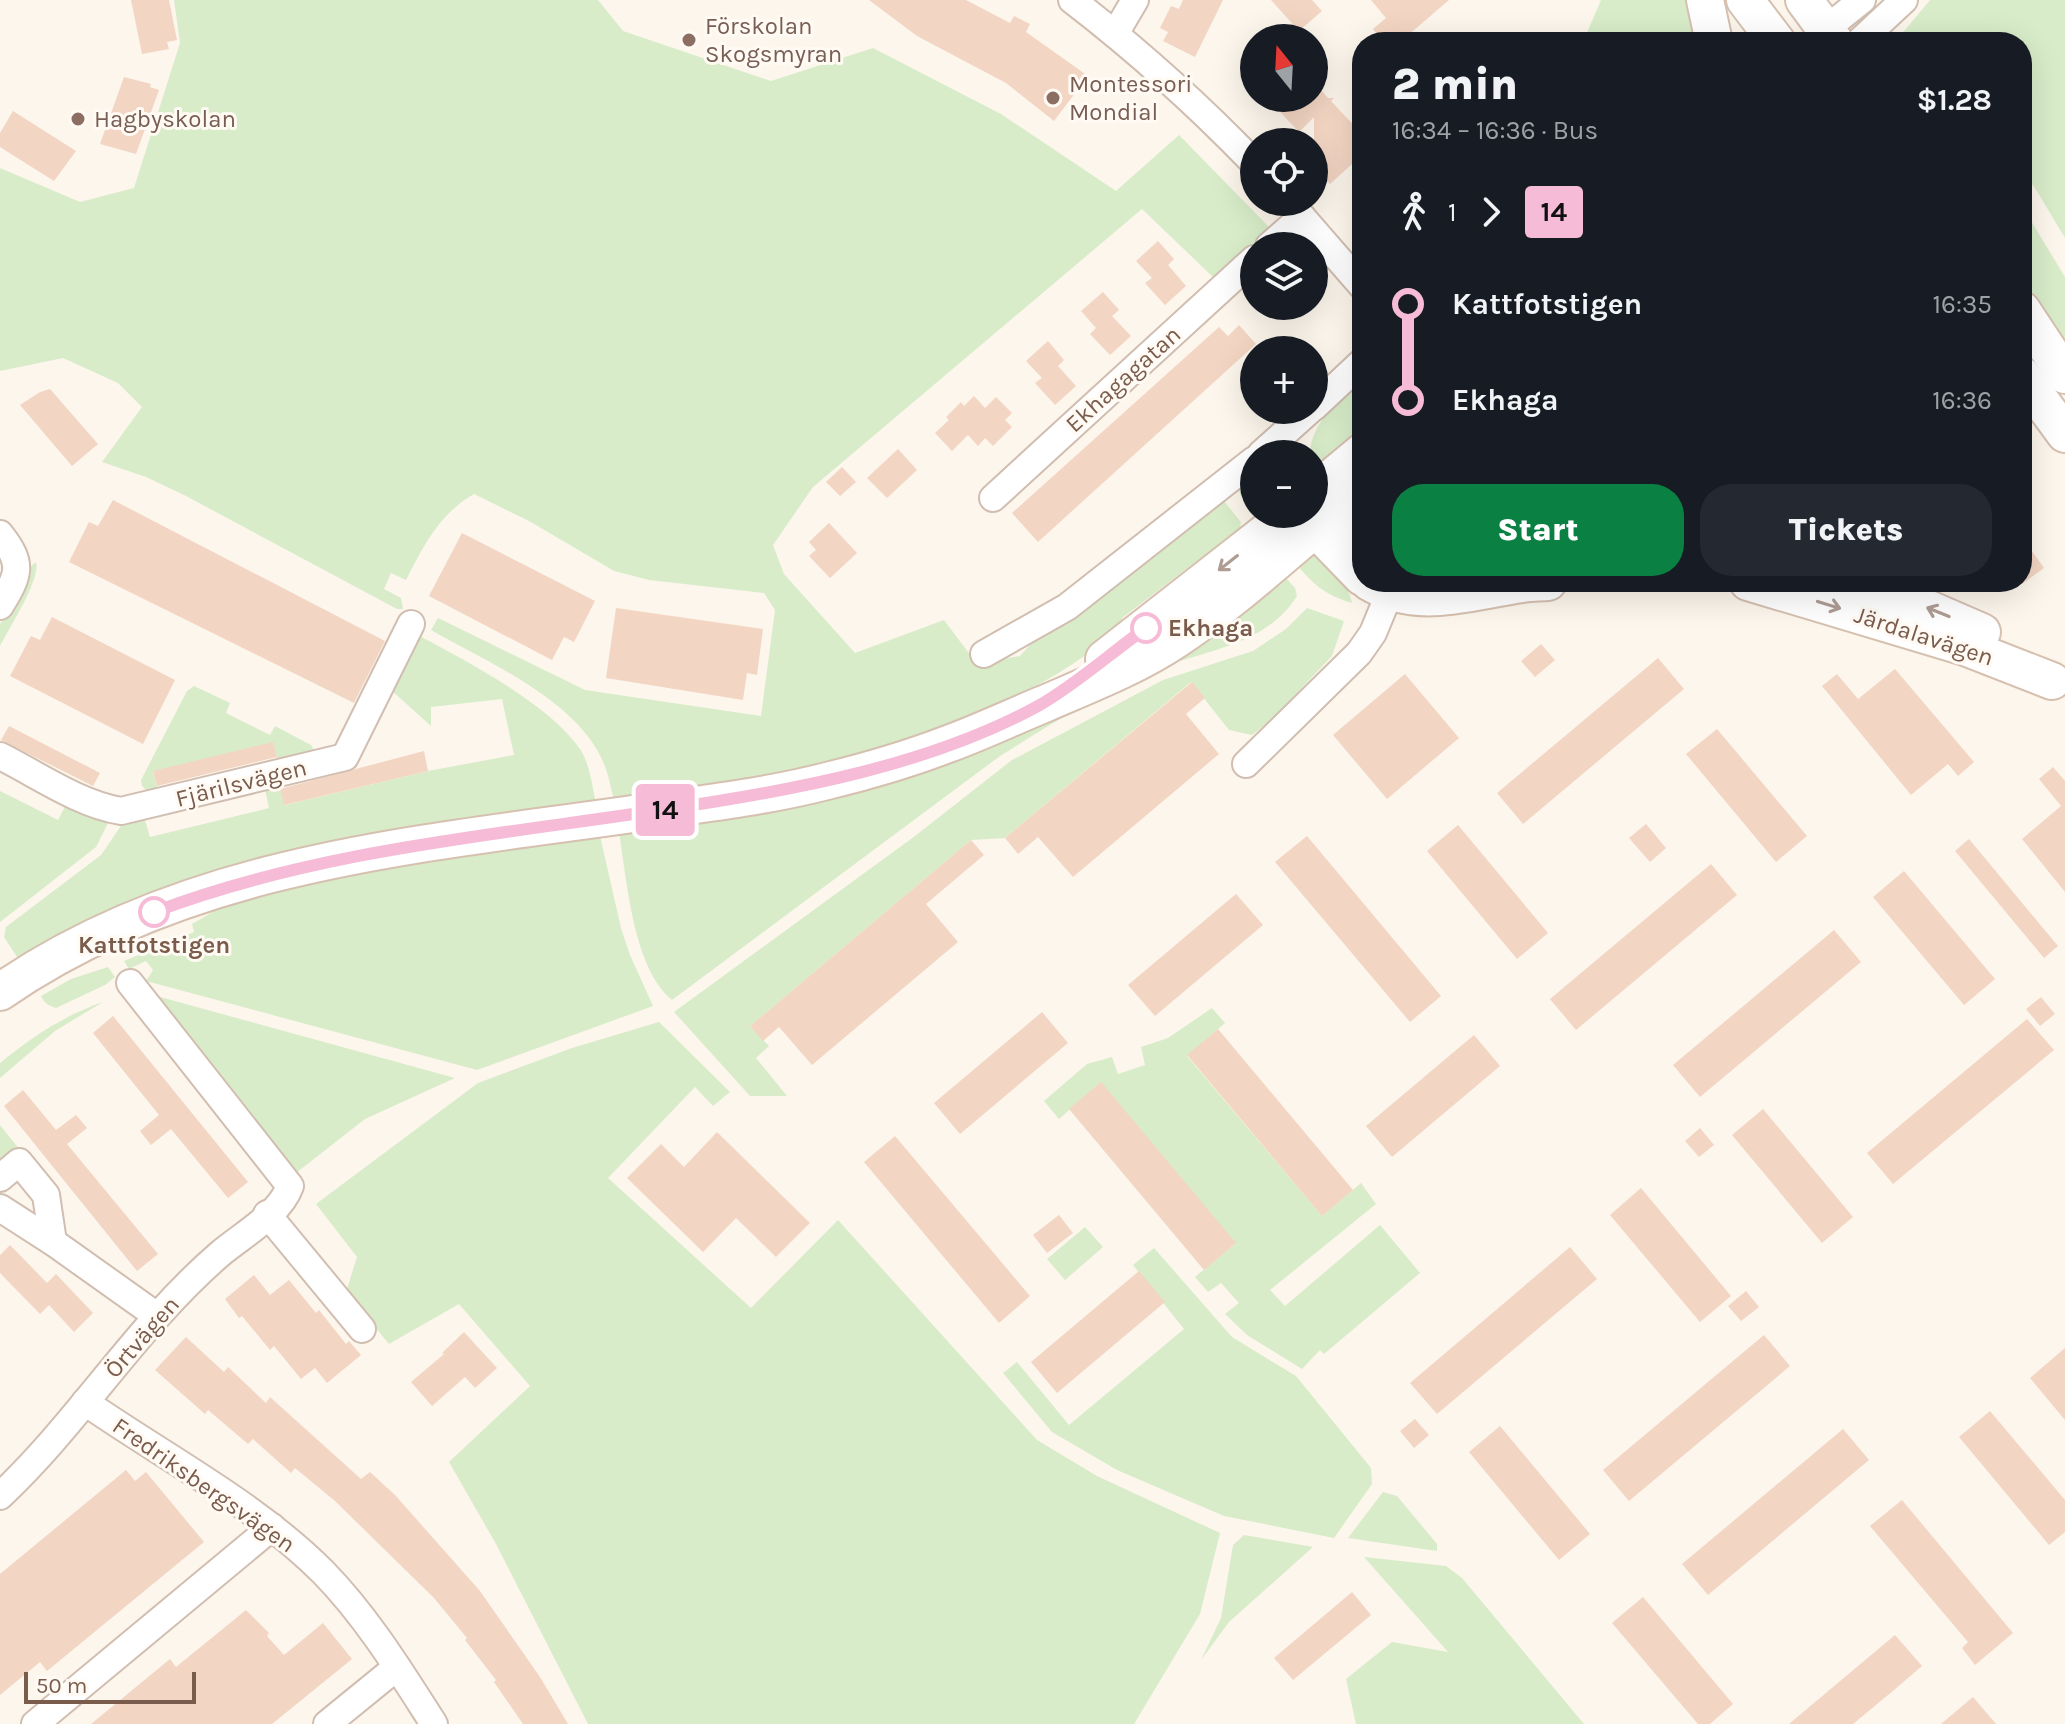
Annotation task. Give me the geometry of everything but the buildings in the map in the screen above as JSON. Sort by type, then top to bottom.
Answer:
[{"type":"main road","points":[[1705,0],[1712,32]]},
{"type":"main road","points":[[1745,0],[1769,32]]},
{"type":"main road","points":[[1804,0],[1821,32]]},
{"type":"main road","points":[[2032,325],[2065,375]]},
{"type":"main road","points":[[2032,389],[2065,434]]},
{"type":"main road","points":[[1328,492],[1352,464]]},
{"type":"main road","points":[[1328,512],[1352,533]]},
{"type":"main road","points":[[1328,517],[1352,548]]},
{"type":"main road","points":[[0,992],[112,929],[254,878],[386,850],[721,801],[825,782],[948,744],[1041,705],[1285,528]]},
{"type":"main road","points":[[1405,592],[1422,598],[1481,592]]},
{"type":"main road","name":"Järdalavägen","points":[[1781,592],[1965,647],[2059,686]]},
{"type":"main road","name":"Järdalavägen","points":[[1883,592],[1993,637],[2030,661],[2059,686]]},
{"type":"street","points":[[1072,0],[1211,117],[1240,148]]},
{"type":"street","points":[[1115,34],[1135,0]]},
{"type":"street","points":[[1830,32],[1862,0]]},
{"type":"street","points":[[1870,32],[1904,0]]},
{"type":"street","points":[[1300,216],[1352,275]]},
{"type":"street","name":"Ekhagagatan","points":[[993,498],[1240,272]]},
{"type":"street","points":[[1328,393],[1352,371]]},
{"type":"street","points":[[1279,440],[1295,424]]},
{"type":"street","points":[[984,654],[1067,607],[1240,473]]},
{"type":"street","points":[[0,534],[17,564],[12,586],[0,606]]},
{"type":"street","points":[[1246,764],[1359,653],[1373,633],[1378,592]]},
{"type":"street","name":"Fjärilsvägen","points":[[0,756],[89,801],[121,811],[345,757],[411,624]]},
{"type":"street","name":"Örtvägen","points":[[0,1496],[35,1463],[157,1316],[216,1258],[280,1203],[290,1186],[130,983]]},
{"type":"street","points":[[0,1178],[19,1162],[46,1195],[53,1242]]},
{"type":"street","points":[[0,1208],[157,1316]]},
{"type":"street","points":[[267,1214],[362,1329]]},
{"type":"street","name":"Fredriksbergsvägen","points":[[85,1402],[272,1527],[323,1572],[367,1623],[434,1724]]},
{"type":"street","points":[[35,1724],[272,1527]]},
{"type":"street","points":[[327,1724],[397,1667]]},
{"type":"green space","points":[[174,0],[598,0],[623,31],[771,81],[873,48],[1001,114],[1116,191],[1179,135],[1240,197],[1240,216],[1258,216],[1271,229],[1268,232],[1240,232],[1240,256],[1214,278],[1142,209],[813,487],[773,545],[784,574],[855,653],[944,620],[977,664],[1020,656],[1037,637],[1218,501],[1224,501],[1240,521],[1240,528],[1122,618],[1126,624],[1071,665],[1012,699],[949,726],[884,748],[749,779],[614,800],[604,764],[592,741],[574,721],[529,685],[431,630],[438,618],[585,690],[761,716],[775,610],[764,593],[649,580],[614,571],[529,521],[474,494],[442,521],[406,580],[391,573],[384,589],[401,598],[403,609],[397,609],[186,496],[146,477],[102,462],[142,407],[118,383],[63,358],[0,371],[0,168],[80,202],[134,188],[180,43]]},
{"type":"green space","points":[[1601,0],[1691,0],[1699,32],[1587,32]]},
{"type":"green space","points":[[1930,0],[2065,0],[2065,238],[2032,185],[2032,32],[1903,32]]},
{"type":"green space","points":[[2032,223],[2065,277],[2065,347],[2032,296]]},
{"type":"green space","points":[[1352,387],[1352,446],[1328,462],[1328,440],[1312,440],[1320,424],[1328,424],[1328,413]]},
{"type":"green space","points":[[1311,555],[1325,562],[1337,574],[1347,588],[1352,603],[1318,587],[1292,559]]},
{"type":"green space","points":[[36,562],[34,580],[0,646],[0,624],[24,584],[28,569]]},
{"type":"green space","points":[[1278,569],[1295,588],[1297,596],[1283,614],[1267,627],[1228,646],[1146,674],[1053,723],[1000,756],[672,1000],[659,986],[640,945],[619,833],[754,813],[867,789],[946,763]]},
{"type":"green space","points":[[1307,608],[1344,621],[1332,656],[1271,720],[1252,735],[1229,730],[1191,682],[1005,838],[971,840],[750,1026],[769,1046],[756,1058],[787,1096],[750,1096],[674,1012],[915,836],[1012,760],[1163,680],[1253,651],[1286,629]]},
{"type":"green space","points":[[416,634],[505,684],[548,715],[580,749],[596,803],[301,849],[197,878],[92,920],[19,960],[4,937],[6,927],[101,855],[125,820],[144,817],[150,837],[269,808],[265,789],[279,786],[285,805],[428,771],[514,755],[502,699],[431,707],[431,726],[392,691],[389,687]]},
{"type":"green space","points":[[194,686],[230,703],[226,713],[270,735],[275,726],[311,745],[315,752],[278,762],[273,743],[153,772],[158,790],[149,793],[141,780],[187,691]]},
{"type":"green space","points":[[0,791],[58,820],[67,803],[109,821],[96,847],[0,922]]},
{"type":"green space","points":[[600,836],[621,928],[653,1006],[477,1070],[146,981],[153,970],[146,961],[129,969],[124,961],[194,932],[192,924],[232,901],[323,879]]},
{"type":"green space","points":[[108,967],[115,977],[105,985],[56,1008],[47,1004],[41,996],[71,979]]},
{"type":"green space","points":[[142,992],[455,1078],[365,1119],[296,1173]]},
{"type":"green space","points":[[103,1002],[55,1031],[0,1078],[0,1063],[24,1044],[61,1021]]},
{"type":"green space","points":[[1212,1008],[1225,1023],[1187,1056],[1322,1216],[1361,1183],[1376,1204],[1270,1290],[1285,1306],[1380,1225],[1420,1273],[1324,1354],[1320,1350],[1302,1369],[1247,1335],[1225,1314],[1239,1303],[1221,1283],[1208,1292],[1195,1277],[1235,1244],[1100,1083],[1059,1119],[1044,1101],[1087,1064],[1112,1057],[1118,1074],[1145,1065],[1141,1047],[1168,1038]]},
{"type":"green space","points":[[659,1022],[730,1092],[713,1106],[695,1087],[608,1178],[751,1308],[838,1220],[1037,1440],[1097,1476],[1220,1533],[1200,1614],[1134,1724],[588,1724],[496,1544],[449,1462],[530,1386],[459,1304],[389,1344],[346,1292],[357,1257],[316,1204],[478,1083],[572,1048]]},
{"type":"green space","points":[[0,1125],[20,1150],[0,1166]]},
{"type":"green space","points":[[1085,1227],[1103,1247],[1065,1280],[1047,1259]]},
{"type":"green space","points":[[1154,1248],[1232,1337],[1296,1376],[1371,1468],[1372,1484],[1334,1538],[1224,1516],[1117,1470],[1052,1432],[1003,1373],[1017,1362],[1069,1425],[1184,1329],[1133,1265]]},
{"type":"green space","points":[[1383,1492],[1397,1496],[1437,1544],[1437,1551],[1348,1538]]},
{"type":"green space","points":[[1244,1535],[1313,1547],[1229,1622],[1201,1660],[1221,1618],[1233,1545]]},
{"type":"green space","points":[[1364,1557],[1446,1566],[1462,1578],[1584,1724],[1356,1724],[1346,1679],[1392,1642],[1448,1652]]},
{"type":"bus line","name":"14","points":[[154,912],[227,886],[312,864],[386,850],[736,799],[825,782],[948,744],[1041,705],[1146,628]]},
{"type":"place","name":"Förskolan Skogsmyran","points":[[689,40]]},
{"type":"place","name":"Montessori Mondial","points":[[1053,98]]},
{"type":"place","name":"Hagbyskolan","points":[[78,119]]},
{"type":"place","name":"Ekhaga","points":[[1146,628]]},
{"type":"place","name":"Kattfotstigen","points":[[154,912]]}]
